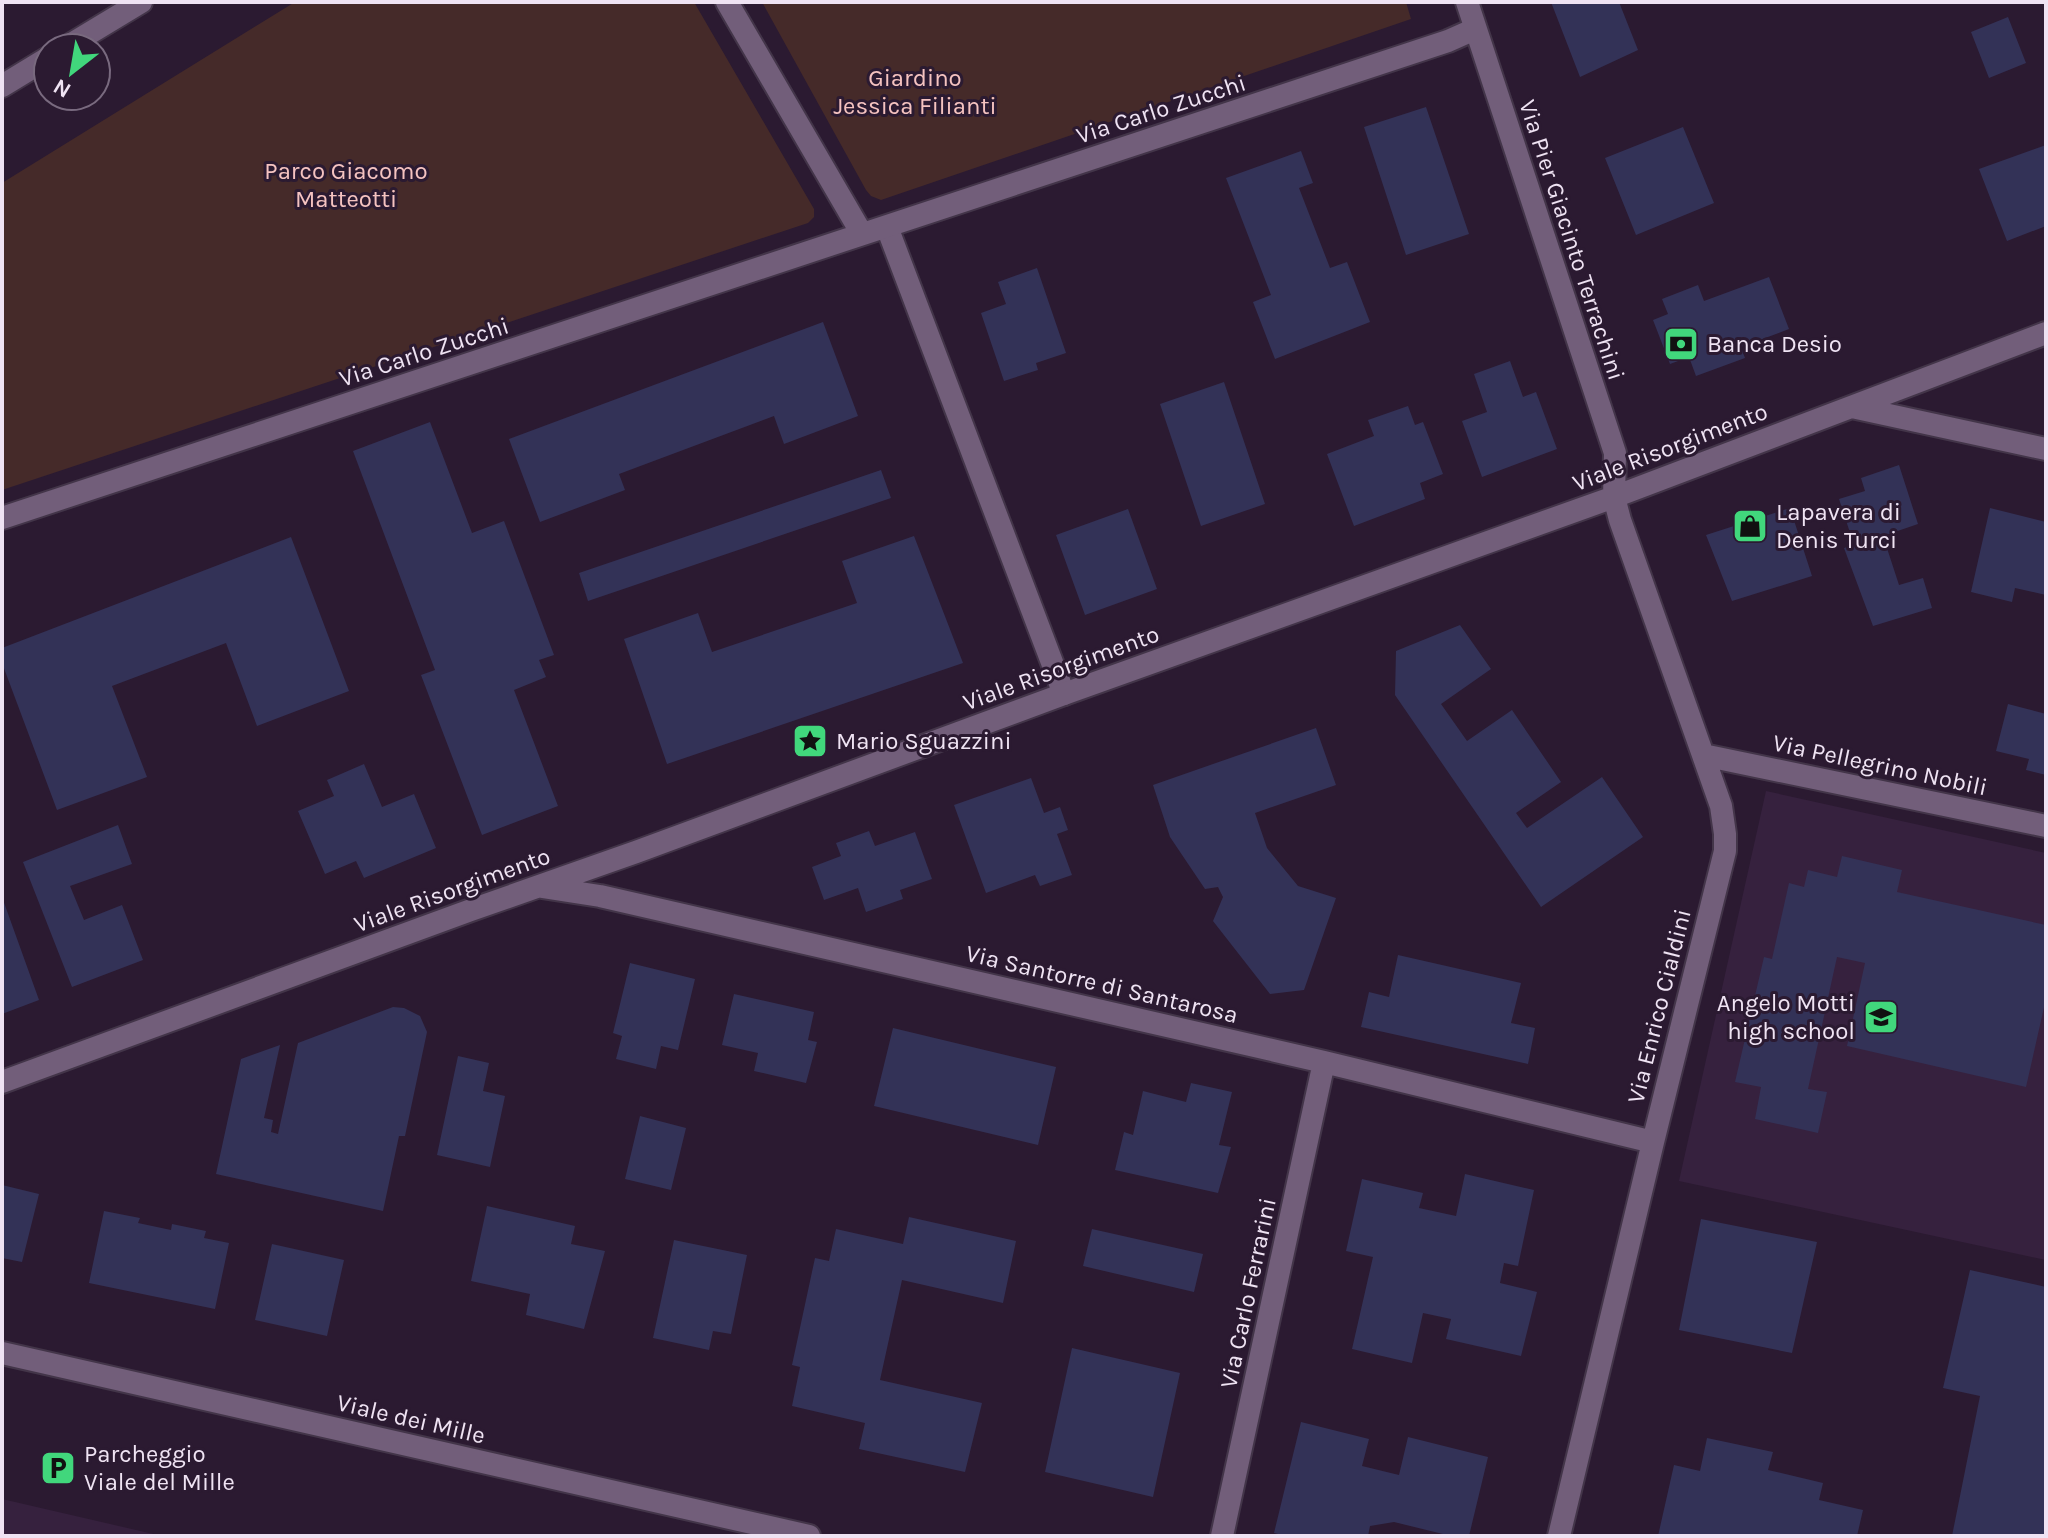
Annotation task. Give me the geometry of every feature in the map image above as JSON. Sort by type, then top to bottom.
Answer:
[{"type":"street","points":[[91,32],[141,2]]},
{"type":"street","points":[[727,2],[862,234]]},
{"type":"street","name":"Via Pier Giacinto Terrachini","points":[[1467,2],[1615,453],[1614,497]]},
{"type":"street","name":"Via Carlo Zucchi","points":[[2,518],[1448,41],[1475,29]]},
{"type":"street","points":[[2,86],[32,68]]},
{"type":"street","points":[[887,227],[1064,694]]},
{"type":"street","name":"Viale Risorgimento","points":[[2,1082],[1064,694],[1614,497],[2046,333]]},
{"type":"street","points":[[1850,407],[2046,449]]},
{"type":"street","name":"Via Enrico Cialdini","points":[[1559,1536],[1725,851],[1721,806],[1614,497]]},
{"type":"street","name":"Via Pellegrino Nobili","points":[[1703,755],[2046,826]]},
{"type":"street","name":"Via Santorre di Santarosa","points":[[537,886],[615,899],[1324,1062],[1653,1142]]},
{"type":"street","name":"Via Carlo Ferrarini","points":[[1222,1536],[1324,1062]]},
{"type":"street","name":"Viale dei Mille","points":[[2,1353],[809,1536]]},
{"type":"shaded area","name":"Angelo Motti high school","points":[[1766,791],[2046,853],[2046,1260],[1679,1181]]},
{"type":"shaded area","points":[[2,1499],[162,1536],[2,1536]]},
{"type":"green space","name":"Parco Giacomo Matteotti","points":[[295,2],[694,2],[814,209],[814,217],[808,223],[2,490],[2,183]]},
{"type":"green space","name":"Giardino Jessica Filianti","points":[[762,2],[1406,2],[1411,19],[881,200],[866,190]]},
{"type":"building","points":[[1551,2],[1619,2],[1638,50],[1580,77]]},
{"type":"building","points":[[2008,17],[2026,63],[1989,78],[1971,32]]},
{"type":"building","points":[[1426,107],[1469,234],[1406,255],[1364,127]]},
{"type":"building","points":[[1683,127],[1714,203],[1636,235],[1605,158]]},
{"type":"building","points":[[2046,145],[2046,226],[2007,241],[1979,169]]},
{"type":"building","points":[[1301,151],[1313,183],[1299,188],[1330,268],[1347,262],[1370,322],[1275,359],[1253,302],[1271,295],[1226,178]]},
{"type":"building","points":[[1037,268],[1066,353],[1036,363],[1038,370],[1004,381],[981,313],[1006,304],[998,282]]},
{"type":"building","points":[[1769,277],[1789,329],[1741,347],[1745,358],[1696,376],[1689,357],[1670,364],[1653,320],[1668,314],[1662,299],[1698,285],[1704,301]]},
{"type":"building","points":[[823,322],[858,416],[784,444],[774,416],[619,474],[625,490],[540,522],[509,439]]},
{"type":"building","points":[[1510,361],[1523,397],[1536,392],[1557,449],[1482,477],[1462,421],[1487,412],[1474,374]]},
{"type":"building","points":[[1224,382],[1265,504],[1201,526],[1160,404]]},
{"type":"building","points":[[1408,406],[1415,425],[1423,422],[1443,474],[1420,483],[1425,499],[1354,526],[1327,454],[1374,436],[1368,420]]},
{"type":"building","points":[[430,422],[472,533],[504,521],[554,655],[539,660],[546,677],[514,690],[558,806],[482,835],[421,675],[435,670],[353,451]]},
{"type":"building","points":[[1899,465],[1918,524],[1883,536],[1899,585],[1923,578],[1932,608],[1873,626],[1844,548],[1854,545],[1839,499],[1865,491],[1861,478]]},
{"type":"building","points":[[881,470],[891,498],[588,601],[579,573]]},
{"type":"building","points":[[1790,508],[1812,576],[1732,601],[1706,535]]},
{"type":"building","points":[[1990,508],[2046,522],[2046,595],[2015,588],[2012,602],[1971,592]]},
{"type":"building","points":[[1128,509],[1157,589],[1085,615],[1056,535]]},
{"type":"building","points":[[914,536],[963,663],[667,764],[624,639],[698,613],[712,652],[857,603],[842,561]]},
{"type":"building","points":[[291,537],[349,691],[257,726],[226,643],[112,686],[147,777],[57,810],[2,663],[2,648]]},
{"type":"building","points":[[1460,625],[1491,669],[1441,704],[1467,741],[1512,710],[1561,782],[1516,813],[1527,828],[1602,777],[1643,837],[1541,907],[1395,695],[1396,651]]},
{"type":"building","points":[[2008,704],[2046,714],[2046,775],[2026,770],[2029,759],[1996,751]]},
{"type":"building","points":[[1316,728],[1336,785],[1255,813],[1267,848],[1298,886],[1336,898],[1304,990],[1270,994],[1213,921],[1223,897],[1218,887],[1205,889],[1170,837],[1153,785]]},
{"type":"building","points":[[364,764],[382,807],[414,794],[436,848],[364,878],[356,861],[325,874],[298,811],[334,796],[327,780]]},
{"type":"building","points":[[1031,778],[1044,813],[1060,807],[1068,830],[1057,834],[1072,875],[1040,886],[1035,875],[986,893],[954,805]]},
{"type":"building","points":[[118,825],[132,864],[70,886],[84,920],[122,905],[143,960],[72,987],[23,862]]},
{"type":"building","points":[[869,831],[875,846],[915,832],[932,879],[900,890],[903,899],[866,912],[858,888],[824,900],[812,867],[841,856],[836,843]]},
{"type":"building","points":[[1842,856],[1902,870],[1897,892],[2046,925],[2046,1003],[2026,1087],[1847,1046],[1865,963],[1837,957],[1808,1089],[1827,1092],[1818,1133],[1755,1119],[1761,1087],[1735,1082],[1764,957],[1772,959],[1789,883],[1804,887],[1808,870],[1837,877]]},
{"type":"building","points":[[2,897],[39,1000],[2,1014]]},
{"type":"building","points":[[1398,955],[1521,983],[1511,1023],[1535,1028],[1528,1064],[1361,1027],[1369,992],[1389,997]]},
{"type":"building","points":[[630,963],[695,979],[678,1050],[661,1046],[656,1069],[616,1059],[622,1036],[613,1033]]},
{"type":"building","points":[[734,994],[814,1012],[808,1040],[817,1042],[806,1083],[754,1071],[758,1053],[722,1045]]},
{"type":"building","points":[[393,1007],[404,1008],[420,1016],[427,1032],[405,1136],[399,1136],[383,1211],[216,1174],[241,1059],[280,1045],[264,1118],[273,1120],[271,1132],[278,1134],[298,1043]]},
{"type":"building","points":[[893,1028],[1056,1067],[1038,1145],[874,1106]]},
{"type":"building","points":[[458,1056],[489,1063],[483,1091],[505,1096],[490,1167],[437,1155]]},
{"type":"building","points":[[1191,1083],[1232,1092],[1219,1145],[1231,1147],[1218,1193],[1115,1170],[1124,1132],[1133,1135],[1143,1091],[1186,1102]]},
{"type":"building","points":[[640,1116],[686,1128],[671,1190],[625,1179]]},
{"type":"building","points":[[1465,1174],[1534,1190],[1518,1266],[1504,1263],[1500,1283],[1537,1292],[1521,1356],[1446,1339],[1451,1319],[1423,1313],[1412,1363],[1352,1349],[1373,1257],[1346,1251],[1362,1179],[1423,1193],[1419,1208],[1456,1216]]},
{"type":"building","points":[[2,1185],[39,1194],[22,1262],[2,1258]]},
{"type":"building","points":[[487,1206],[575,1226],[571,1244],[605,1251],[584,1329],[526,1315],[530,1294],[471,1281]]},
{"type":"building","points":[[104,1211],[140,1218],[138,1223],[171,1230],[172,1224],[206,1231],[204,1238],[229,1243],[215,1309],[89,1283]]},
{"type":"building","points":[[909,1217],[1016,1241],[1003,1303],[902,1280],[880,1380],[982,1403],[965,1472],[859,1449],[865,1423],[792,1406],[800,1367],[792,1365],[815,1258],[829,1261],[836,1229],[903,1244]]},
{"type":"building","points":[[1701,1219],[1817,1242],[1792,1353],[1679,1330]]},
{"type":"building","points":[[1092,1229],[1203,1254],[1194,1292],[1083,1266]]},
{"type":"building","points":[[674,1240],[747,1255],[731,1334],[713,1331],[709,1350],[653,1338]]},
{"type":"building","points":[[272,1244],[344,1260],[327,1336],[255,1320]]},
{"type":"building","points":[[1970,1270],[2046,1287],[2046,1536],[1952,1536],[1980,1396],[1943,1388]]},
{"type":"building","points":[[1072,1348],[1180,1373],[1153,1497],[1045,1472]]},
{"type":"building","points":[[1301,1422],[1369,1439],[1362,1466],[1399,1475],[1408,1437],[1488,1457],[1469,1536],[1451,1536],[1394,1522],[1370,1526],[1368,1536],[1286,1536],[1274,1533]]},
{"type":"building","points":[[1707,1438],[1773,1452],[1768,1470],[1823,1483],[1819,1500],[1863,1510],[1857,1536],[1658,1536],[1674,1465],[1700,1471]]},
{"type":"place","name":"Banca Desio","points":[[1681,344]]},
{"type":"place","name":"Lapavera di Denis Turci","points":[[1750,526]]},
{"type":"place","name":"Mario Sguazzini","points":[[810,741]]},
{"type":"place","name":"Angelo Motti high school","points":[[1881,1017]]},
{"type":"place","name":"Parcheggio Viale del Mille","points":[[58,1468]]}]
